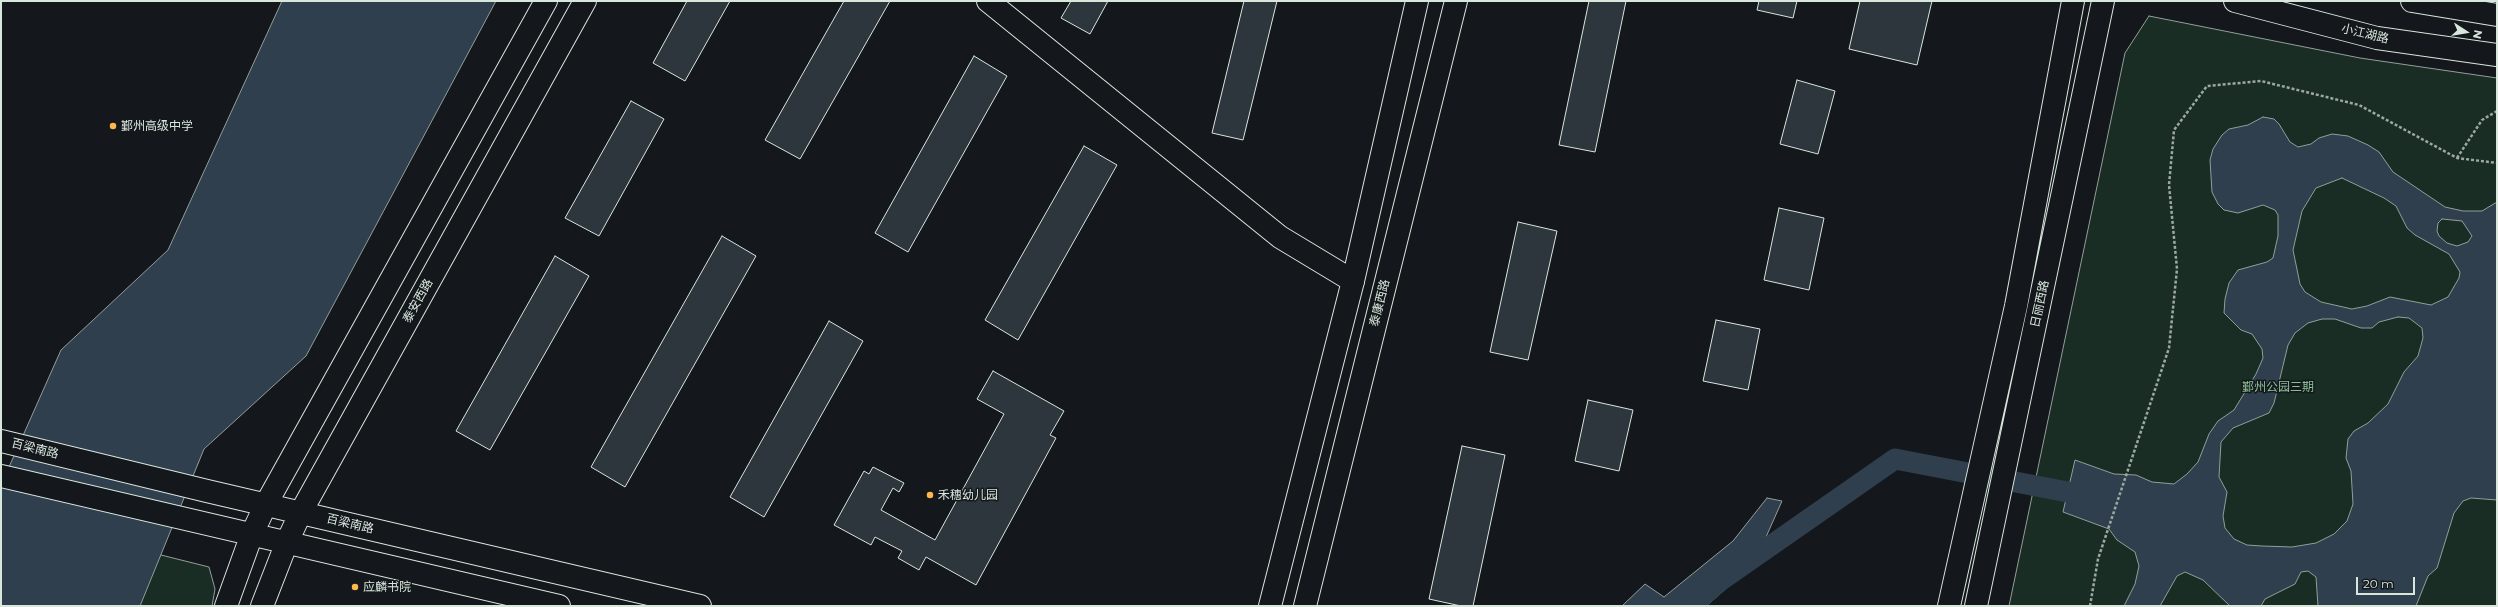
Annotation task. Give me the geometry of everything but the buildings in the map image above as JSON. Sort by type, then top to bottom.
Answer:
[{"type":"main road","points":[[226,606],[252,534],[266,504],[546,1]]},
{"type":"main road","name":"泰安西路","points":[[262,606],[287,542],[301,512],[585,1]]},
{"type":"main road","points":[[988,1],[1280,237],[1353,280]]},
{"type":"main road","points":[[1270,606],[1353,280],[1417,1]]},
{"type":"main road","name":"泰康西路","points":[[1305,606],[1456,1]]},
{"type":"main road","name":"日丽西路","points":[[1948,606],[1965,536],[1990,414],[2016,306],[2073,1]]},
{"type":"main road","name":"日丽西路","points":[[1976,606],[2103,1]]},
{"type":"main road","name":"小江湖路","points":[[2235,1],[2377,38],[2497,55]]},
{"type":"main road","points":[[2412,1],[2497,14]]},
{"type":"main road","name":"百梁南路","points":[[1,441],[207,491],[700,606]]},
{"type":"main road","points":[[1,476],[559,606]]},
{"type":"path","points":[[2090,606],[2098,559],[2169,348],[2177,269],[2168,185],[2174,130],[2207,86],[2261,80],[2359,105],[2457,158],[2497,163]]},
{"type":"path","points":[[2457,158],[2482,120],[2497,111]]},
{"type":"green space","name":"鄞州公园三期","points":[[2149,16],[2360,58],[2497,78],[2497,606],[2009,606],[2125,53]]},
{"type":"green space","points":[[1,515],[209,567],[215,589],[212,606],[1,606]]},
{"type":"water","points":[[282,1],[496,1],[306,356],[204,449],[140,606],[1,606],[1,485],[61,350],[168,250]]},
{"type":"water","points":[[2263,117],[2274,119],[2279,124],[2290,142],[2298,147],[2311,144],[2319,138],[2332,134],[2348,136],[2379,152],[2393,172],[2445,207],[2463,211],[2482,211],[2497,202],[2497,500],[2471,498],[2463,501],[2454,513],[2437,568],[2428,576],[2416,606],[2318,606],[2316,577],[2308,571],[2301,572],[2295,584],[2265,599],[2261,606],[2230,606],[2203,580],[2185,572],[2177,576],[2160,606],[2124,606],[2135,584],[2139,566],[2135,552],[2117,540],[2109,529],[2063,512],[2075,460],[2114,474],[2136,475],[2152,482],[2174,484],[2187,474],[2198,462],[2209,434],[2218,421],[2234,410],[2256,374],[2263,358],[2262,349],[2252,334],[2241,330],[2224,313],[2225,299],[2229,283],[2238,270],[2267,262],[2273,258],[2278,236],[2278,215],[2275,210],[2263,205],[2238,213],[2224,210],[2218,204],[2212,192],[2210,160],[2213,149],[2222,135],[2229,129],[2248,125]],"holes":[[[2342,178],[2384,198],[2396,206],[2407,228],[2415,235],[2449,254],[2460,272],[2459,278],[2448,297],[2431,305],[2390,297],[2367,306],[2352,309],[2321,302],[2305,292],[2300,284],[2293,250],[2302,211],[2316,188]],[[2442,219],[2462,221],[2472,236],[2468,242],[2457,246],[2447,243],[2439,236],[2437,231],[2438,223]],[[2398,317],[2409,318],[2422,328],[2423,338],[2418,356],[2404,372],[2388,404],[2368,423],[2354,431],[2348,439],[2346,458],[2351,471],[2353,504],[2347,521],[2334,534],[2316,543],[2292,547],[2247,545],[2234,539],[2225,528],[2223,516],[2227,492],[2219,477],[2221,442],[2233,428],[2269,413],[2274,403],[2288,345],[2295,333],[2308,323],[2322,319],[2335,319],[2361,328],[2372,328],[2379,322]]]},
{"type":"water","points":[[1767,498],[1782,501],[1762,546],[1743,574],[1706,606],[1622,606],[1645,584],[1664,597],[1733,541]]},
{"type":"waterway","points":[[1690,606],[1720,581],[1895,459],[2094,497]]},
{"type":"place","name":"鄞州高级中学","points":[[113,126]]},
{"type":"place","name":"禾穗幼儿园","points":[[930,495]]},
{"type":"place","name":"应麟书院","points":[[355,587]]}]
